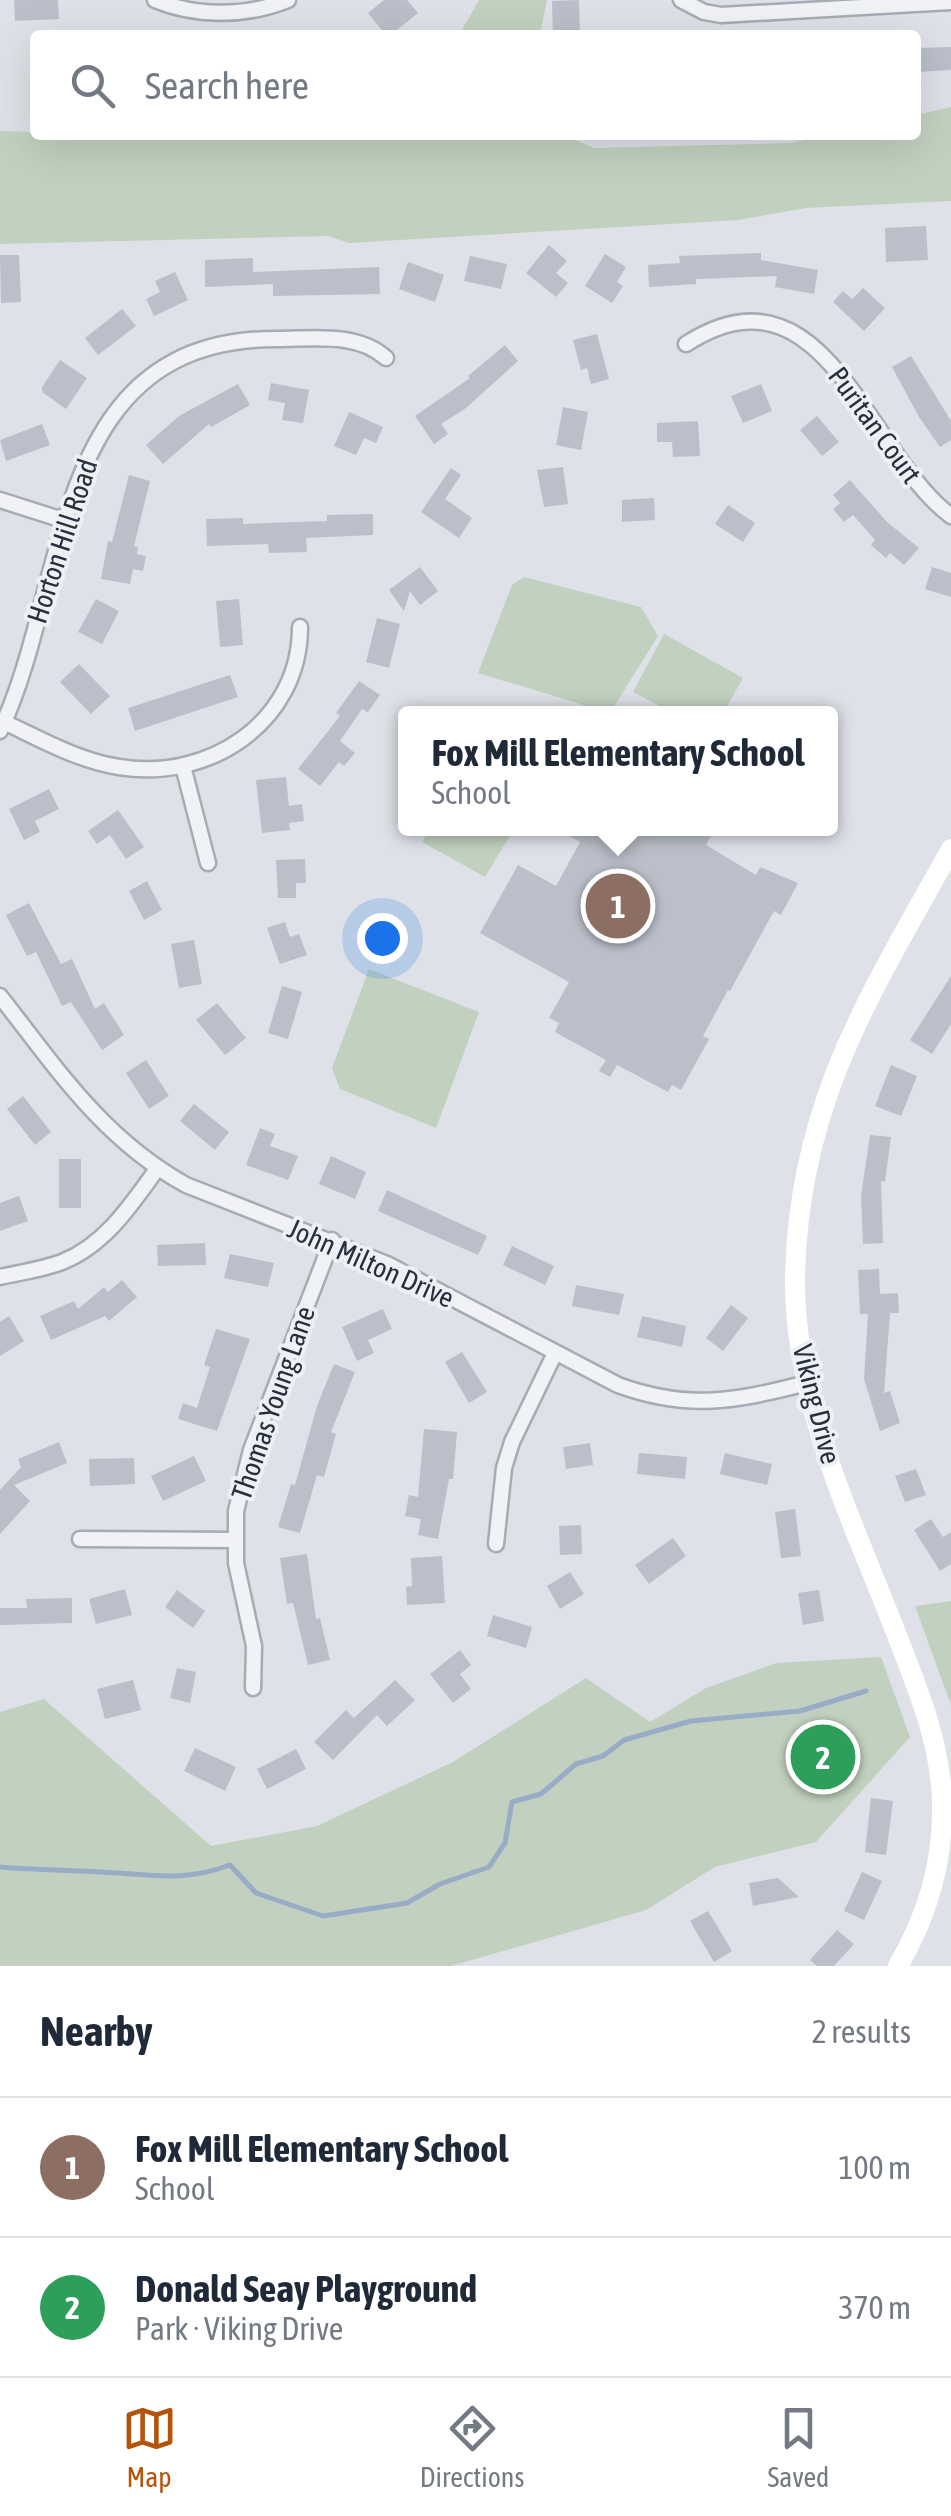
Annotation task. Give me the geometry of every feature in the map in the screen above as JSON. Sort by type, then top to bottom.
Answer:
[{"type":"street","points":[[154,0],[190,10],[223,13],[251,11],[288,0]]},
{"type":"street","points":[[681,0],[704,12],[721,15],[951,2]]},
{"type":"street","name":"Puritan Court","points":[[686,344],[721,325],[741,322],[777,326],[806,340],[840,371],[902,466],[951,516]]},
{"type":"street","name":"Horton Hill Road","points":[[2,726],[82,466],[110,418],[149,378],[200,351],[258,339],[347,339],[365,344],[386,358]]},
{"type":"street","points":[[0,500],[66,521]]},
{"type":"street","points":[[2,726],[116,767],[183,766],[226,749],[264,720],[282,699],[295,672],[300,627]]},
{"type":"street","points":[[183,766],[208,863]]},
{"type":"street","name":"Viking Drive","points":[[898,1966],[923,1917],[938,1859],[942,1799],[937,1754],[918,1692],[830,1464],[807,1383],[795,1280],[798,1216],[810,1148],[844,1046],[951,849]]},
{"type":"street","name":"John Milton Drive","points":[[0,996],[85,1106],[114,1136],[157,1169],[231,1205],[387,1264],[618,1386],[678,1402],[740,1400],[807,1383]]},
{"type":"street","points":[[0,1277],[63,1261],[98,1241],[122,1217],[157,1169]]},
{"type":"street","name":"Thomas Young Lane","points":[[253,1688],[254,1646],[240,1594],[234,1540],[236,1510],[251,1450],[332,1240]]},
{"type":"street","points":[[496,1544],[504,1468],[512,1442],[555,1352]]},
{"type":"street","points":[[80,1539],[234,1540]]},
{"type":"green space","points":[[479,0],[547,0],[541,30],[462,30]]},
{"type":"green space","points":[[951,107],[951,201],[806,208],[738,220],[349,243],[328,236],[0,244],[0,131],[30,132],[30,140],[575,140],[594,148],[921,140],[921,114]]},
{"type":"green space","points":[[524,577],[641,607],[658,636],[614,706],[587,706],[478,673],[512,585]]},
{"type":"green space","points":[[664,634],[743,678],[727,706],[660,706],[633,692]]},
{"type":"green space","points":[[425,836],[510,836],[485,877],[422,842]]},
{"type":"green space","points":[[369,969],[479,1012],[436,1128],[340,1089],[332,1068]]},
{"type":"green space","points":[[951,1601],[951,1705],[915,1606]]},
{"type":"green space","points":[[881,1657],[910,1737],[816,1842],[715,1867],[646,1910],[451,1966],[0,1966],[0,1712],[44,1699],[211,1846],[317,1826],[453,1762],[586,1678],[650,1722],[706,1688],[777,1663]]},
{"type":"building","points":[[14,0],[58,0],[59,19],[15,21]]},
{"type":"building","points":[[384,0],[407,0],[418,13],[397,30],[382,30],[368,13]]},
{"type":"building","points":[[579,0],[580,30],[553,30],[552,1]]},
{"type":"building","points":[[951,47],[951,70],[921,72],[921,48]]},
{"type":"building","points":[[926,226],[928,260],[886,262],[885,228]]},
{"type":"building","points":[[549,245],[567,261],[556,273],[568,283],[556,297],[526,273]]},
{"type":"building","points":[[761,253],[761,260],[818,270],[814,294],[775,287],[777,276],[696,279],[696,284],[649,287],[648,265],[680,263],[679,256]]},
{"type":"building","points":[[605,254],[626,267],[617,282],[623,286],[612,303],[585,286]]},
{"type":"building","points":[[0,255],[19,255],[21,302],[1,303]]},
{"type":"building","points":[[470,256],[507,264],[501,289],[464,281]]},
{"type":"building","points":[[253,258],[253,272],[379,267],[380,294],[273,296],[273,284],[205,287],[205,260]]},
{"type":"building","points":[[408,262],[444,275],[435,302],[399,289]]},
{"type":"building","points":[[175,272],[188,300],[154,316],[146,299],[160,292],[155,281]]},
{"type":"building","points":[[863,288],[885,308],[864,331],[833,302],[843,291],[852,299]]},
{"type":"building","points":[[122,309],[136,326],[98,355],[85,338]]},
{"type":"building","points":[[597,334],[609,379],[591,384],[587,368],[581,370],[573,340]]},
{"type":"building","points":[[505,345],[518,361],[466,408],[441,424],[448,434],[434,444],[415,416],[470,378]]},
{"type":"building","points":[[911,356],[951,421],[951,440],[940,447],[892,367]]},
{"type":"building","points":[[60,360],[87,378],[66,409],[42,392]]},
{"type":"building","points":[[271,383],[309,390],[303,423],[282,420],[285,403],[268,400]]},
{"type":"building","points":[[238,384],[250,405],[211,427],[209,424],[163,464],[146,445],[179,416]]},
{"type":"building","points":[[761,384],[772,411],[743,423],[731,396]]},
{"type":"building","points":[[563,407],[588,412],[581,450],[556,445]]},
{"type":"building","points":[[349,412],[383,427],[376,443],[364,438],[356,455],[334,446]]},
{"type":"building","points":[[817,416],[839,442],[822,456],[800,430]]},
{"type":"building","points":[[698,421],[700,456],[673,457],[672,442],[657,442],[657,423]]},
{"type":"building","points":[[42,424],[50,445],[6,461],[0,440]]},
{"type":"building","points":[[563,467],[568,504],[544,507],[537,470]]},
{"type":"building","points":[[451,468],[461,475],[445,499],[472,518],[459,538],[421,512]]},
{"type":"building","points":[[129,475],[150,481],[134,546],[138,547],[137,554],[146,556],[143,571],[133,569],[130,584],[101,579],[108,541],[112,542]]},
{"type":"building","points":[[850,480],[887,522],[919,548],[904,565],[890,553],[886,558],[871,545],[875,540],[853,515],[844,522],[833,509],[840,503],[833,495]]},
{"type":"building","points":[[654,498],[655,520],[622,522],[622,500]]},
{"type":"building","points":[[728,505],[755,523],[743,542],[715,524]]},
{"type":"building","points":[[373,514],[373,535],[306,538],[307,552],[269,553],[268,544],[207,546],[206,519],[243,518],[243,524],[327,521],[327,515]]},
{"type":"building","points":[[420,567],[438,591],[420,605],[410,591],[404,611],[389,590]]},
{"type":"building","points":[[932,567],[951,573],[951,597],[925,589]]},
{"type":"building","points":[[96,599],[119,611],[102,644],[78,632]]},
{"type":"building","points":[[239,599],[243,645],[220,647],[216,601]]},
{"type":"building","points":[[377,618],[400,624],[389,668],[366,662]]},
{"type":"building","points":[[79,664],[110,696],[91,714],[60,682]]},
{"type":"building","points":[[230,675],[238,697],[135,731],[128,708]]},
{"type":"building","points":[[359,681],[380,695],[368,712],[362,709],[340,741],[355,753],[344,766],[339,762],[320,786],[298,769],[340,716],[336,713]]},
{"type":"building","points":[[286,777],[289,806],[302,804],[304,821],[289,823],[290,830],[262,833],[256,780]]},
{"type":"building","points":[[49,789],[59,809],[35,821],[40,832],[24,840],[9,809]]},
{"type":"building","points":[[118,810],[144,847],[126,859],[110,835],[97,844],[88,831]]},
{"type":"building","points":[[570,836],[711,836],[706,845],[756,875],[760,867],[798,883],[781,915],[774,911],[728,990],[703,1036],[709,1039],[681,1090],[672,1085],[668,1092],[617,1065],[610,1077],[599,1071],[606,1060],[555,1032],[559,1023],[549,1018],[569,982],[480,933],[518,865],[556,886],[580,842]]},
{"type":"building","points":[[305,859],[306,883],[296,883],[296,898],[278,898],[276,860]]},
{"type":"building","points":[[147,881],[162,910],[144,920],[129,891]]},
{"type":"building","points":[[29,903],[61,964],[72,959],[95,1009],[104,1003],[124,1035],[102,1050],[71,1002],[62,1006],[36,952],[27,956],[6,915]]},
{"type":"building","points":[[285,922],[290,937],[299,934],[307,955],[280,964],[267,928]]},
{"type":"building","points":[[194,940],[202,984],[179,988],[171,944]]},
{"type":"building","points":[[951,976],[951,1024],[932,1054],[910,1040]]},
{"type":"building","points":[[282,986],[302,992],[288,1039],[268,1033]]},
{"type":"building","points":[[217,1003],[246,1038],[225,1055],[196,1020]]},
{"type":"building","points":[[146,1060],[169,1096],[149,1109],[126,1073]]},
{"type":"building","points":[[891,1065],[917,1076],[901,1116],[875,1106]]},
{"type":"building","points":[[23,1096],[51,1132],[35,1145],[7,1109]]},
{"type":"building","points":[[194,1104],[229,1132],[215,1150],[180,1121]]},
{"type":"building","points":[[260,1128],[275,1134],[270,1146],[298,1156],[288,1180],[246,1165]]},
{"type":"building","points":[[870,1135],[891,1137],[885,1182],[881,1181],[883,1243],[863,1244],[861,1196]]},
{"type":"building","points":[[331,1156],[366,1172],[355,1199],[319,1184]]},
{"type":"building","points":[[59,1159],[81,1159],[81,1208],[59,1208]]},
{"type":"building","points":[[387,1190],[487,1236],[478,1255],[378,1211]]},
{"type":"building","points":[[19,1196],[28,1221],[0,1231],[0,1203]]},
{"type":"building","points":[[205,1243],[206,1265],[158,1266],[157,1245]]},
{"type":"building","points":[[512,1246],[554,1266],[545,1285],[503,1265]]},
{"type":"building","points":[[230,1254],[274,1263],[268,1287],[224,1278]]},
{"type":"building","points":[[879,1269],[880,1294],[898,1293],[899,1313],[890,1313],[884,1393],[890,1391],[900,1423],[880,1431],[864,1379],[868,1314],[860,1314],[858,1270]]},
{"type":"building","points":[[122,1280],[137,1297],[109,1321],[105,1316],[51,1340],[40,1316],[74,1301],[78,1309],[104,1287],[108,1292]]},
{"type":"building","points":[[576,1285],[624,1294],[619,1315],[572,1306]]},
{"type":"building","points":[[731,1305],[748,1318],[723,1351],[706,1338]]},
{"type":"building","points":[[383,1309],[392,1329],[368,1340],[374,1353],[357,1361],[342,1327]]},
{"type":"building","points":[[9,1316],[24,1341],[0,1356],[0,1322]]},
{"type":"building","points":[[642,1316],[686,1326],[682,1347],[637,1337]]},
{"type":"building","points":[[216,1329],[250,1339],[217,1431],[178,1419],[183,1403],[197,1408],[210,1367],[204,1365]]},
{"type":"building","points":[[462,1352],[487,1392],[469,1403],[445,1362]]},
{"type":"building","points":[[334,1364],[355,1372],[331,1432],[336,1434],[324,1477],[317,1475],[300,1533],[278,1527]]},
{"type":"building","points":[[424,1429],[457,1432],[453,1479],[449,1479],[438,1539],[418,1535],[421,1519],[405,1516],[409,1495],[418,1497]]},
{"type":"building","points":[[59,1442],[67,1463],[14,1485],[30,1501],[0,1534],[0,1490],[21,1467],[18,1459]]},
{"type":"building","points":[[590,1443],[593,1465],[566,1469],[563,1447]]},
{"type":"building","points":[[639,1453],[687,1457],[685,1479],[637,1474]]},
{"type":"building","points":[[725,1453],[772,1464],[767,1485],[720,1474]]},
{"type":"building","points":[[194,1456],[206,1481],[163,1501],[151,1476]]},
{"type":"building","points":[[134,1458],[135,1484],[90,1486],[89,1459]]},
{"type":"building","points":[[916,1469],[926,1495],[905,1502],[895,1476]]},
{"type":"building","points":[[795,1509],[801,1556],[781,1558],[775,1512]]},
{"type":"building","points":[[931,1519],[943,1537],[951,1532],[951,1564],[940,1571],[914,1530]]},
{"type":"building","points":[[581,1525],[582,1554],[560,1555],[559,1526]]},
{"type":"building","points":[[673,1538],[686,1556],[649,1584],[635,1565]]},
{"type":"building","points":[[307,1554],[316,1619],[320,1618],[330,1660],[308,1665],[293,1603],[287,1604],[280,1558]]},
{"type":"building","points":[[442,1556],[445,1603],[407,1605],[406,1587],[412,1586],[411,1558]]},
{"type":"building","points":[[570,1572],[584,1594],[560,1609],[547,1586]]},
{"type":"building","points":[[125,1589],[132,1615],[96,1624],[89,1599]]},
{"type":"building","points":[[177,1590],[205,1611],[193,1628],[165,1607]]},
{"type":"building","points":[[819,1590],[824,1621],[803,1625],[798,1593]]},
{"type":"building","points":[[72,1598],[72,1623],[0,1625],[0,1608],[27,1608],[26,1599]]},
{"type":"building","points":[[493,1615],[532,1627],[526,1648],[487,1636]]},
{"type":"building","points":[[460,1650],[471,1665],[460,1674],[471,1689],[453,1703],[430,1674]]},
{"type":"building","points":[[177,1668],[196,1672],[190,1703],[170,1698]]},
{"type":"building","points":[[133,1680],[141,1710],[105,1719],[97,1689]]},
{"type":"building","points":[[395,1680],[415,1700],[387,1726],[377,1715],[333,1760],[314,1742],[346,1710],[354,1718]]},
{"type":"building","points":[[195,1748],[236,1767],[225,1791],[184,1771]]},
{"type":"building","points":[[296,1749],[306,1769],[267,1789],[257,1769]]},
{"type":"building","points":[[871,1798],[893,1801],[886,1855],[865,1852]]},
{"type":"building","points":[[862,1872],[882,1881],[864,1920],[844,1911]]},
{"type":"building","points":[[778,1878],[799,1897],[753,1906],[749,1883]]},
{"type":"building","points":[[708,1911],[732,1951],[714,1962],[690,1921]]},
{"type":"building","points":[[837,1930],[854,1944],[834,1966],[817,1966],[810,1960]]},
{"type":"waterway","points":[[0,1867],[166,1876],[196,1874],[230,1865],[256,1893],[323,1916],[407,1903],[440,1884],[489,1867],[505,1843],[512,1802],[541,1794],[576,1764],[603,1756],[624,1740],[691,1721],[800,1711],[866,1691]]},
{"type":"place","name":"Fox Mill Elementary School","points":[[618,906]]},
{"type":"place","name":"Donald Seay Playground","points":[[823,1757]]}]
